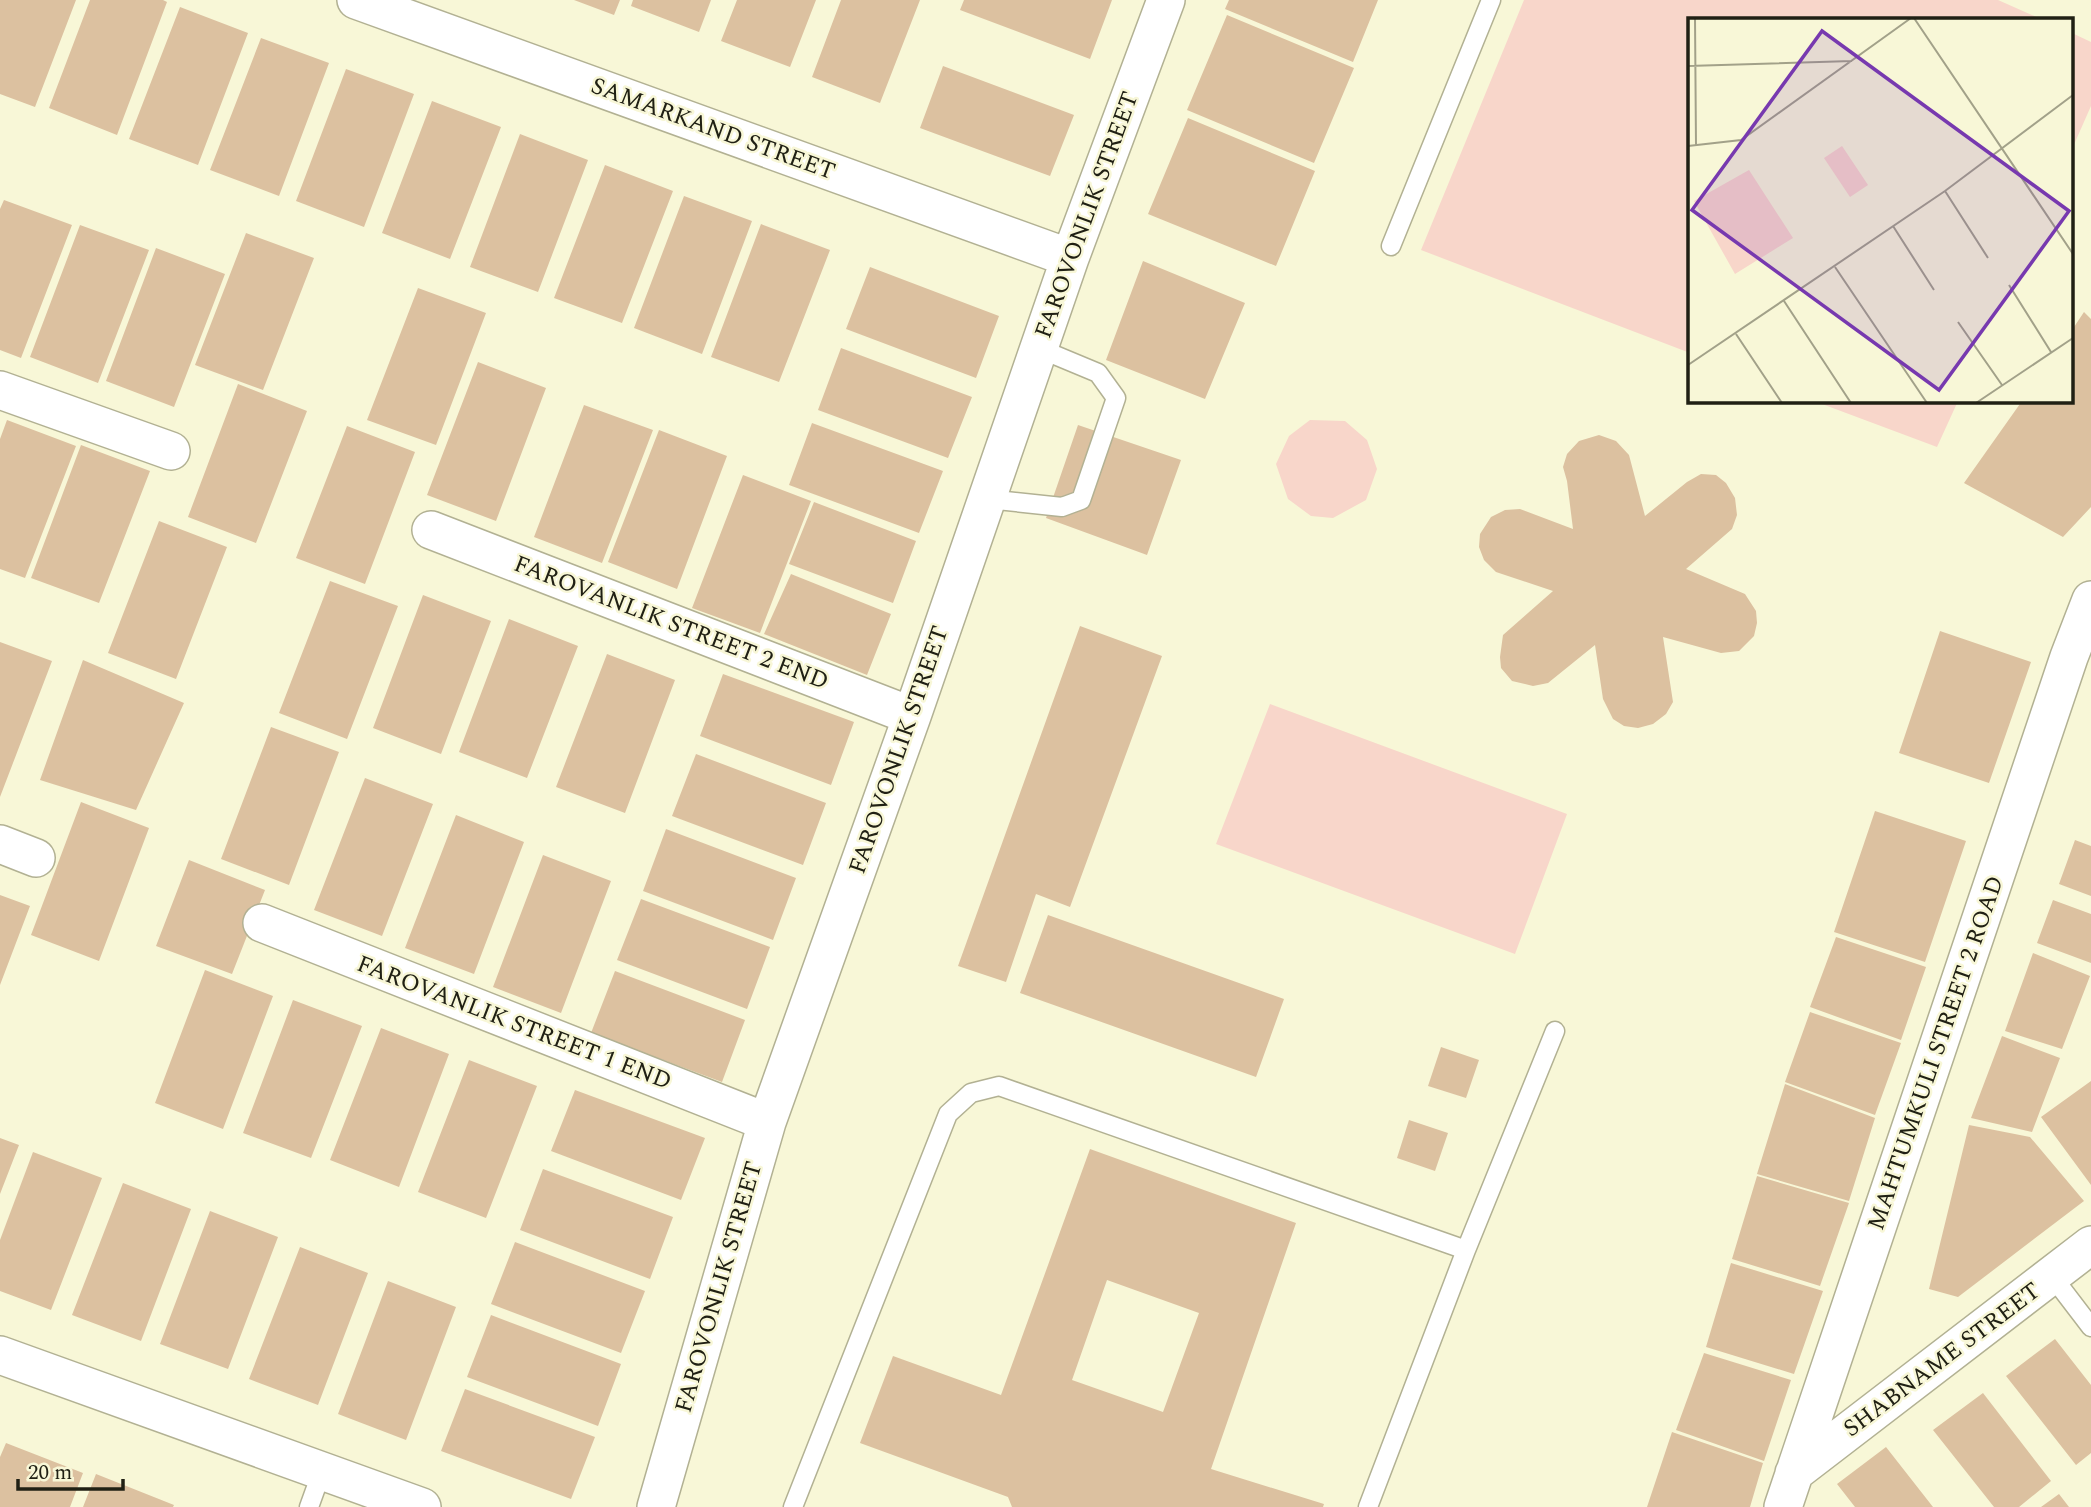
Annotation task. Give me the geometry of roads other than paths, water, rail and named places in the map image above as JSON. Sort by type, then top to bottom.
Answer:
[{"type":"street","name":"SAMARKAND STREET","points":[[356,0],[1070,258]]},
{"type":"street","name":"FAROVONLIK STREET","points":[[656,1507],[766,1122],[912,716],[1070,258],[1166,0]]},
{"type":"street","points":[[0,390],[171,451]]},
{"type":"street","name":"FAROVANLIK STREET 2 END","points":[[431,530],[912,716]]},
{"type":"street","name":"MAHTUMKULI STREET 2 ROAD","points":[[1788,1490],[2069,657],[2091,600]]},
{"type":"street","points":[[0,844],[36,858]]},
{"type":"street","name":"FAROVANLIK STREET 1 END","points":[[262,923],[766,1122]]},
{"type":"street","name":"SHABNAME STREET","points":[[1788,1490],[2091,1245]]},
{"type":"street","points":[[0,1355],[422,1507]]},
{"type":"lane","points":[[1391,246],[1491,0]]},
{"type":"lane","points":[[987,499],[1062,507],[1081,500],[1116,398],[1098,373],[1038,348]]},
{"type":"lane","points":[[1368,1507],[1466,1250],[1555,1031]]},
{"type":"lane","points":[[793,1507],[948,1114],[971,1093],[999,1086],[1466,1250]]},
{"type":"lane","points":[[2052,1276],[2091,1327]]},
{"type":"lane","points":[[309,1507],[322,1471]]}]
